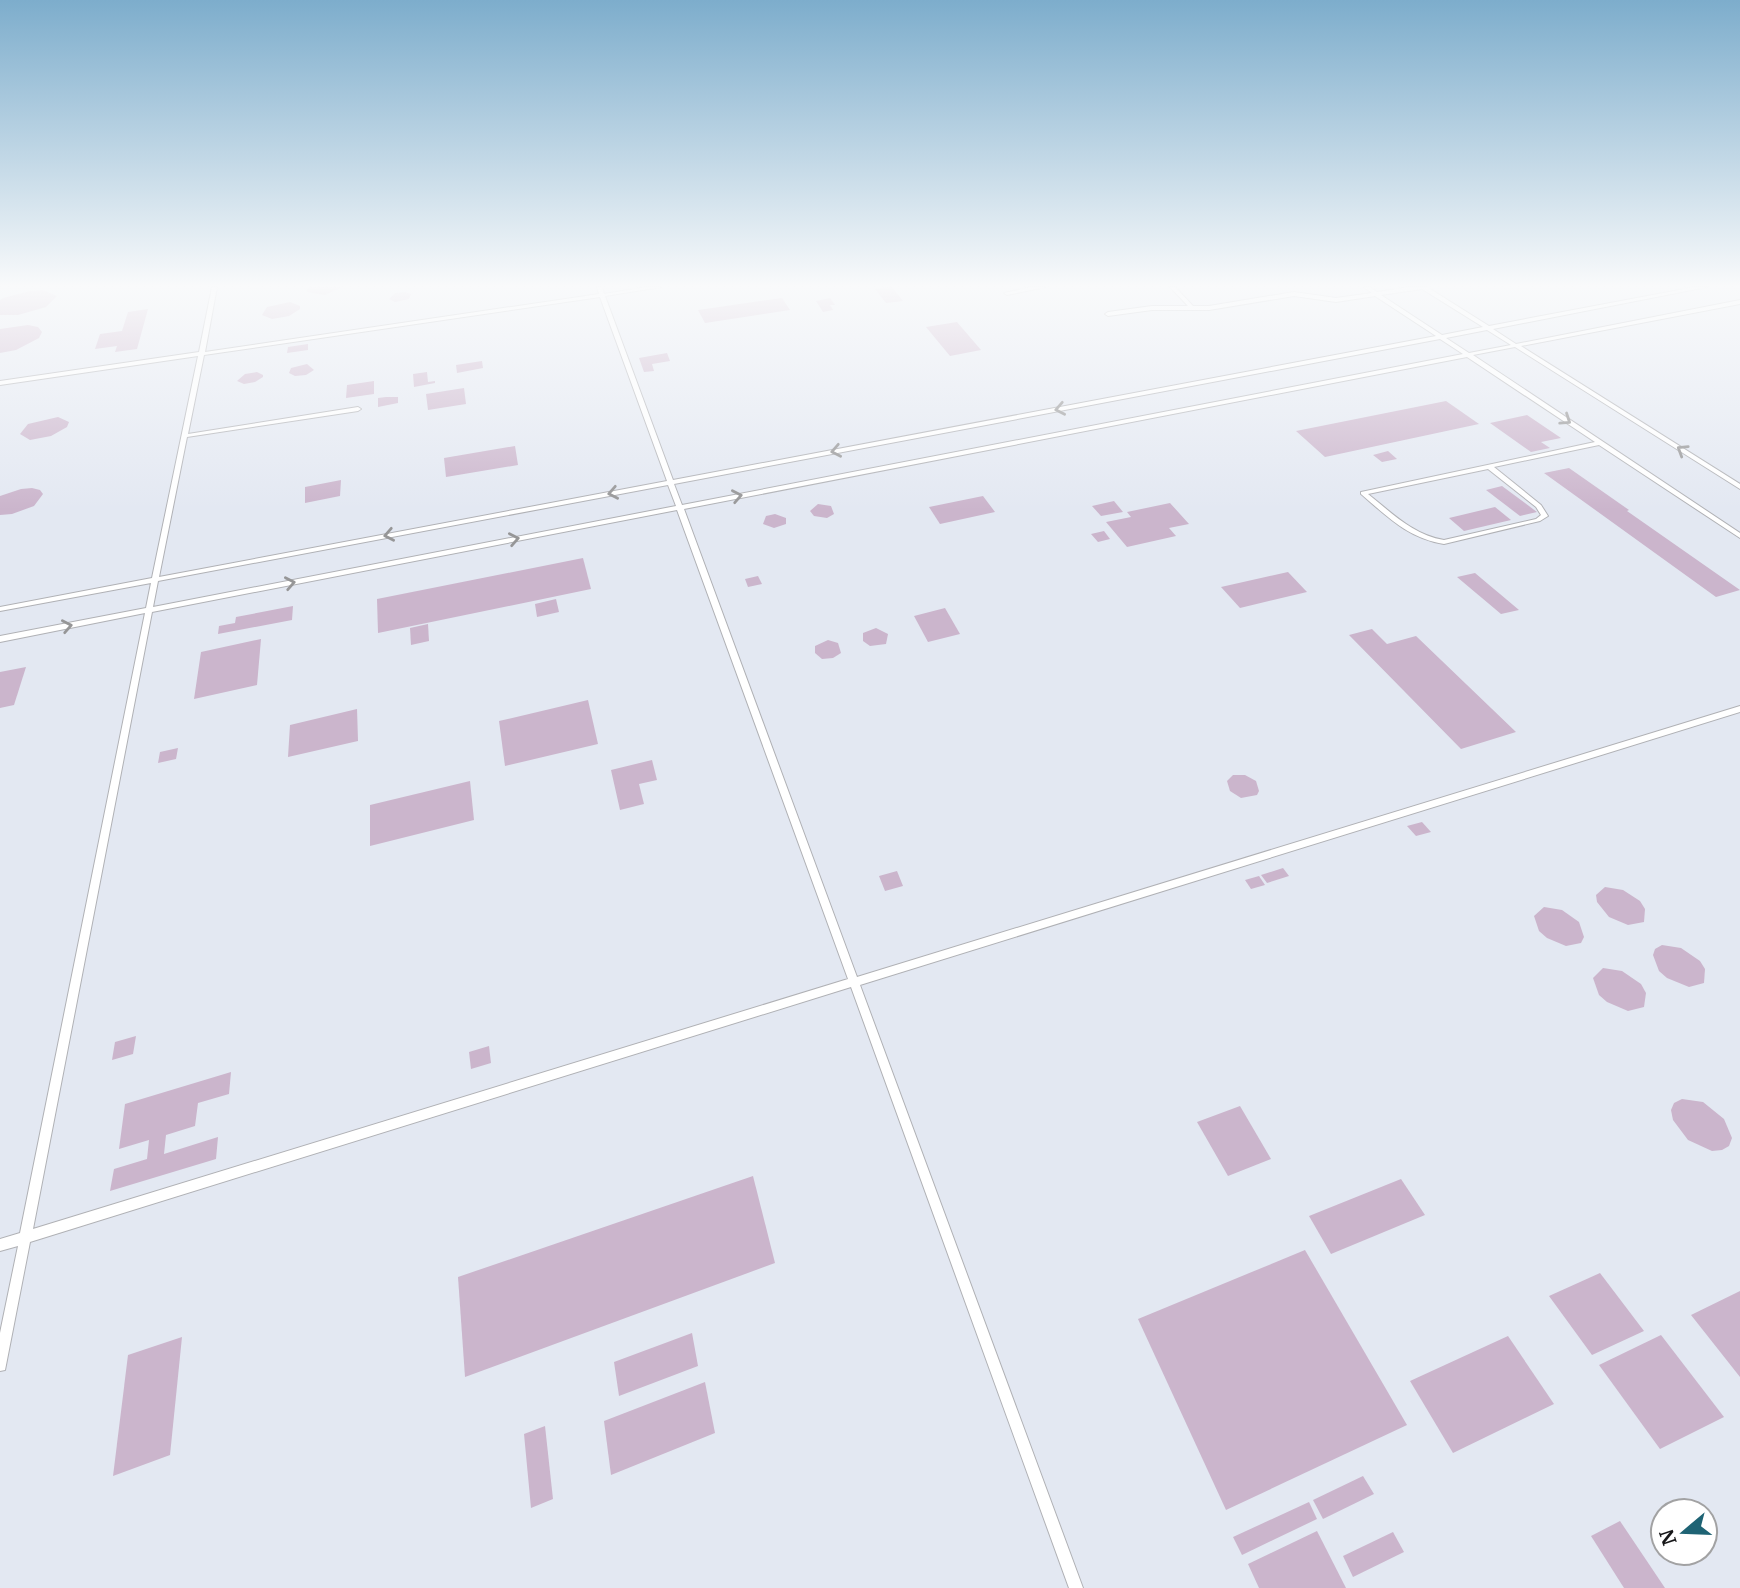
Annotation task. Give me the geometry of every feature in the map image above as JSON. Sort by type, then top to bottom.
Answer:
[{"type":"lane","points":[[0,383],[152,361]]},
{"type":"lane","points":[[0,1365],[200,361]]},
{"type":"lane","points":[[626,361],[1076,1588]]},
{"type":"lane","points":[[0,609],[1314,361]]},
{"type":"lane","points":[[0,639],[1432,361]]},
{"type":"lane","points":[[1479,361],[1740,536]]},
{"type":"lane","points":[[1541,361],[1740,486]]},
{"type":"lane","points":[[185,436],[358,409]]},
{"type":"lane","points":[[1488,466],[1539,506],[1545,516],[1538,520],[1444,542],[1428,541],[1415,535],[1363,493],[1488,466],[1601,443]]},
{"type":"lane","points":[[0,1245],[1740,709]]},
{"type":"shaded area","points":[[0,361],[1740,361],[1740,1588],[0,1588]]},
{"type":"building","points":[[482,361],[483,368],[457,373],[456,365]]},
{"type":"building","points":[[640,361],[669,361],[652,364],[654,371],[644,372]]},
{"type":"building","points":[[307,364],[314,370],[306,375],[295,376],[289,373],[291,368]]},
{"type":"building","points":[[257,372],[263,377],[255,382],[244,384],[237,381],[245,374]]},
{"type":"building","points":[[427,372],[428,382],[435,383],[414,387],[413,374]]},
{"type":"building","points":[[374,381],[374,394],[346,398],[347,385]]},
{"type":"building","points":[[464,388],[466,404],[428,410],[426,394]]},
{"type":"building","points":[[398,397],[398,403],[378,407],[378,398]]},
{"type":"building","points":[[1446,401],[1479,424],[1325,457],[1296,431]]},
{"type":"building","points":[[1527,415],[1561,438],[1541,442],[1550,448],[1531,452],[1490,423]]},
{"type":"building","points":[[58,417],[69,422],[67,427],[51,436],[30,440],[20,434],[28,424]]},
{"type":"building","points":[[515,446],[518,465],[446,477],[444,458]]},
{"type":"building","points":[[1388,451],[1397,459],[1382,462],[1373,455]]},
{"type":"building","points":[[1569,468],[1740,590],[1716,597],[1544,473]]},
{"type":"building","points":[[341,480],[340,496],[305,503],[305,487]]},
{"type":"building","points":[[1502,486],[1537,512],[1520,516],[1486,490]]},
{"type":"building","points":[[32,488],[43,494],[34,506],[12,514],[0,515],[0,496]]},
{"type":"building","points":[[983,496],[995,512],[940,524],[929,507]]},
{"type":"building","points":[[1114,501],[1123,512],[1101,516],[1092,506]]},
{"type":"building","points":[[1170,503],[1189,524],[1169,528],[1176,536],[1127,547],[1106,522],[1131,517],[1127,512]]},
{"type":"building","points":[[818,504],[831,506],[834,514],[827,518],[814,516],[810,511]]},
{"type":"building","points":[[1495,507],[1511,520],[1464,531],[1449,518]]},
{"type":"building","points":[[775,514],[786,518],[786,524],[774,528],[763,524],[766,516]]},
{"type":"building","points":[[1104,531],[1110,539],[1098,542],[1091,534]]},
{"type":"building","points":[[583,558],[591,589],[378,633],[377,599]]},
{"type":"building","points":[[1288,572],[1307,592],[1240,608],[1221,587]]},
{"type":"building","points":[[1475,573],[1519,610],[1501,614],[1457,577]]},
{"type":"building","points":[[758,576],[762,584],[748,587],[745,579]]},
{"type":"building","points":[[556,599],[559,612],[537,617],[535,604]]},
{"type":"building","points":[[293,606],[292,620],[218,634],[219,626],[235,623],[236,617]]},
{"type":"building","points":[[945,608],[960,634],[928,642],[914,616]]},
{"type":"building","points":[[428,624],[429,641],[411,645],[410,628]]},
{"type":"building","points":[[876,628],[888,634],[886,644],[870,646],[863,641],[863,633]]},
{"type":"building","points":[[1372,629],[1387,644],[1416,636],[1516,732],[1461,749],[1349,635]]},
{"type":"building","points":[[261,639],[257,685],[194,699],[201,652]]},
{"type":"building","points":[[828,640],[838,643],[841,653],[833,658],[822,659],[815,653],[815,646]]},
{"type":"building","points":[[26,667],[14,705],[0,708],[0,672]]},
{"type":"building","points":[[588,700],[598,744],[505,766],[499,721]]},
{"type":"building","points":[[357,709],[358,741],[288,757],[290,725]]},
{"type":"building","points":[[178,748],[176,759],[158,763],[160,752]]},
{"type":"building","points":[[652,760],[657,780],[639,784],[644,804],[620,810],[611,770]]},
{"type":"building","points":[[1233,775],[1245,775],[1256,781],[1259,791],[1257,795],[1241,798],[1230,791],[1227,781]]},
{"type":"building","points":[[470,781],[474,820],[370,846],[370,805]]},
{"type":"building","points":[[1422,822],[1431,832],[1416,836],[1407,826]]},
{"type":"building","points":[[1283,868],[1289,876],[1267,883],[1261,875]]},
{"type":"building","points":[[897,871],[903,886],[885,891],[879,876]]},
{"type":"building","points":[[1259,876],[1265,885],[1251,889],[1245,880]]},
{"type":"building","points":[[1605,887],[1623,890],[1640,901],[1645,909],[1644,922],[1628,925],[1609,917],[1597,902],[1596,895]]},
{"type":"building","points":[[1544,907],[1562,910],[1579,922],[1584,937],[1581,943],[1566,946],[1547,938],[1539,931],[1534,916]]},
{"type":"building","points":[[1662,945],[1681,948],[1700,961],[1705,969],[1704,983],[1689,987],[1667,978],[1659,971],[1653,955],[1655,949]]},
{"type":"building","points":[[1603,968],[1622,971],[1641,984],[1646,993],[1644,1007],[1628,1011],[1607,1002],[1599,995],[1593,978]]},
{"type":"building","points":[[136,1036],[133,1054],[112,1060],[115,1042]]},
{"type":"building","points":[[489,1046],[491,1063],[471,1069],[469,1052]]},
{"type":"building","points":[[231,1072],[229,1094],[198,1103],[195,1126],[166,1135],[164,1154],[218,1137],[216,1159],[110,1191],[114,1169],[147,1159],[149,1140],[119,1149],[125,1104]]},
{"type":"building","points":[[1682,1099],[1703,1102],[1724,1119],[1732,1138],[1729,1146],[1712,1151],[1688,1140],[1673,1120],[1671,1110],[1674,1103]]},
{"type":"building","points":[[1240,1106],[1271,1159],[1228,1176],[1197,1122]]},
{"type":"building","points":[[753,1176],[775,1263],[465,1377],[458,1277]]},
{"type":"building","points":[[1401,1179],[1425,1215],[1331,1254],[1309,1216]]},
{"type":"building","points":[[1305,1250],[1407,1425],[1226,1510],[1138,1319]]},
{"type":"building","points":[[1600,1273],[1644,1331],[1592,1355],[1549,1296]]},
{"type":"building","points":[[1740,1291],[1740,1377],[1691,1315]]},
{"type":"building","points":[[692,1333],[698,1366],[619,1396],[614,1362]]},
{"type":"building","points":[[1661,1335],[1724,1417],[1660,1449],[1599,1365]]},
{"type":"building","points":[[1508,1336],[1554,1404],[1453,1453],[1410,1381]]},
{"type":"building","points":[[182,1337],[170,1455],[113,1476],[128,1355]]},
{"type":"building","points":[[705,1382],[715,1433],[611,1475],[604,1421]]},
{"type":"building","points":[[545,1426],[553,1499],[531,1508],[524,1434]]},
{"type":"building","points":[[1363,1476],[1374,1494],[1323,1519],[1313,1500]]},
{"type":"building","points":[[1309,1502],[1317,1519],[1242,1555],[1233,1537]]},
{"type":"building","points":[[1620,1521],[1665,1588],[1624,1588],[1591,1536]]},
{"type":"building","points":[[1317,1531],[1346,1588],[1259,1588],[1248,1564]]},
{"type":"building","points":[[1393,1532],[1404,1552],[1353,1577],[1343,1556]]}]
